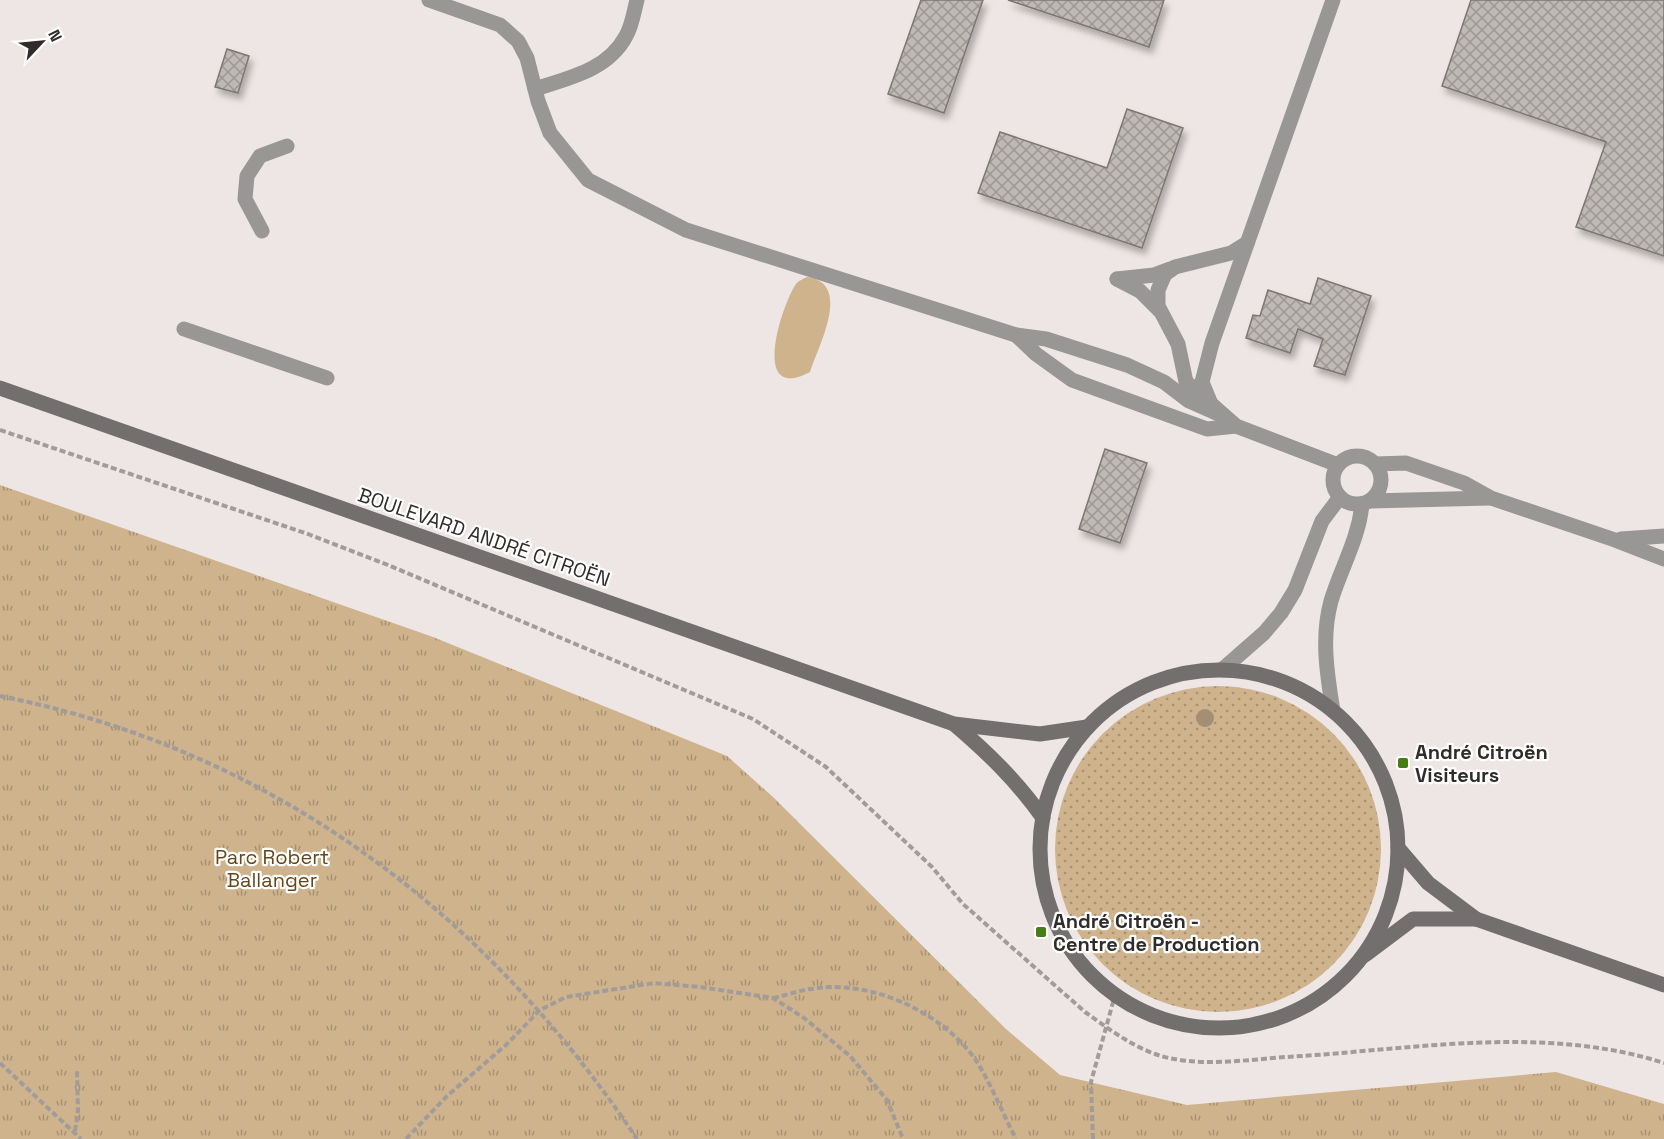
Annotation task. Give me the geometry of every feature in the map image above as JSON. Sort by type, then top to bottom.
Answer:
[{"type":"main road","name":"BOULEVARD ANDRÉ CITROËN","points":[[0,388],[954,724],[1040,734],[1087,727]]},
{"type":"main road","points":[[1223,669],[1247,672],[1293,685],[1333,711],[1355,733],[1378,768],[1387,787],[1395,817],[1398,848],[1389,906],[1362,957],[1344,978],[1323,996],[1273,1020],[1246,1026],[1219,1029],[1182,1024],[1139,1009],[1115,995],[1078,959],[1052,914],[1041,866],[1042,818],[1052,785],[1067,754],[1087,727],[1127,695],[1163,678],[1193,671],[1223,669]]},
{"type":"main road","name":"BOULEVARD ANDRÉ CITROËN","points":[[954,724],[1012,778],[1042,818]]},
{"type":"main road","points":[[1398,848],[1428,883],[1476,919],[1664,985]]},
{"type":"main road","points":[[1362,957],[1413,920],[1476,919]]},
{"type":"lane","points":[[429,0],[500,25],[518,41],[527,58],[550,133],[588,180],[629,203],[686,230],[1016,335],[1046,339],[1127,364],[1164,382],[1189,401],[1230,421],[1338,465]]},
{"type":"lane","points":[[535,90],[588,71],[612,57],[627,35],[637,0]]},
{"type":"lane","points":[[1211,404],[1202,382],[1212,343],[1333,0]]},
{"type":"lane","points":[[262,231],[245,200],[247,176],[260,156],[287,146]]},
{"type":"lane","points":[[1230,421],[1186,382],[1178,344],[1161,312],[1140,291],[1117,279],[1154,275],[1175,267],[1231,254],[1247,243]]},
{"type":"lane","points":[[1161,312],[1158,290],[1165,274],[1175,267]]},
{"type":"lane","points":[[184,329],[327,378]]},
{"type":"lane","points":[[1016,335],[1036,354],[1072,380],[1207,429],[1230,421]]},
{"type":"lane","points":[[1333,711],[1325,650],[1326,622],[1366,502],[1380,488],[1381,479],[1375,464],[1368,459],[1352,456],[1338,465],[1334,473],[1333,486],[1340,497],[1347,502],[1366,502],[1491,498]]},
{"type":"lane","points":[[1375,464],[1406,463],[1464,483],[1491,498],[1664,559]]},
{"type":"lane","points":[[1223,669],[1264,633],[1281,613],[1295,590],[1322,521],[1340,497]]},
{"type":"lane","points":[[1615,540],[1664,536]]},
{"type":"path","points":[[0,430],[308,534],[388,565],[753,719],[826,767],[932,867],[963,904],[1085,1012],[1105,1027],[1155,1054],[1187,1060],[1234,1060],[1502,1042],[1571,1044],[1636,1054],[1664,1063]]},
{"type":"path","points":[[0,696],[113,725],[205,762],[292,804],[361,849],[427,899],[492,960],[540,1010],[606,1092],[637,1139]]},
{"type":"path","points":[[406,1139],[447,1096],[506,1045],[540,1010],[566,998],[654,984],[700,987],[773,998],[818,987],[859,989],[901,1003],[945,1026],[976,1061],[1016,1139]]},
{"type":"path","points":[[1093,1139],[1090,1082],[1115,995]]},
{"type":"path","points":[[773,998],[804,1018],[850,1056],[887,1100],[903,1139]]},
{"type":"path","points":[[0,1063],[81,1139]]},
{"type":"path","points":[[75,1132],[78,1111],[77,1071]]},
{"type":"green space","points":[[807,277],[821,282],[828,291],[829,317],[810,372],[792,378],[780,375],[775,364],[775,348],[783,312],[790,295],[797,283]]},
{"type":"green space","name":"Parc Robert Ballanger","points":[[0,485],[433,637],[727,756],[773,797],[1006,1029],[1060,1075],[1187,1105],[1556,1072],[1664,1104],[1664,1139],[0,1139]]},
{"type":"green space","points":[[1218,686],[1250,689],[1280,698],[1309,714],[1333,734],[1353,758],[1369,787],[1378,817],[1381,849],[1378,881],[1369,911],[1353,940],[1333,964],[1309,984],[1280,1000],[1250,1009],[1218,1012],[1186,1009],[1156,1000],[1127,984],[1103,964],[1083,940],[1067,911],[1058,881],[1055,849],[1058,817],[1067,787],[1083,758],[1103,734],[1127,714],[1156,698],[1186,689]]},
{"type":"building","points":[[921,0],[983,0],[944,113],[888,94]]},
{"type":"building","points":[[1008,0],[1164,0],[1149,47]]},
{"type":"building","points":[[1471,0],[1664,0],[1664,256],[1576,227],[1606,142],[1442,86]]},
{"type":"building","points":[[227,49],[249,56],[238,93],[215,87]]},
{"type":"building","points":[[1127,109],[1183,128],[1142,248],[978,193],[1000,132],[1107,168]]},
{"type":"building","points":[[1318,278],[1371,296],[1345,375],[1314,366],[1323,339],[1298,329],[1290,353],[1246,338],[1253,315],[1260,316],[1268,290],[1310,304]]},
{"type":"building","points":[[1105,449],[1147,463],[1120,543],[1079,529]]},
{"type":"place","name":"André Citroën Visiteurs","points":[[1403,763]]},
{"type":"place","name":"André Citroën - Centre de Production","points":[[1041,932]]}]
